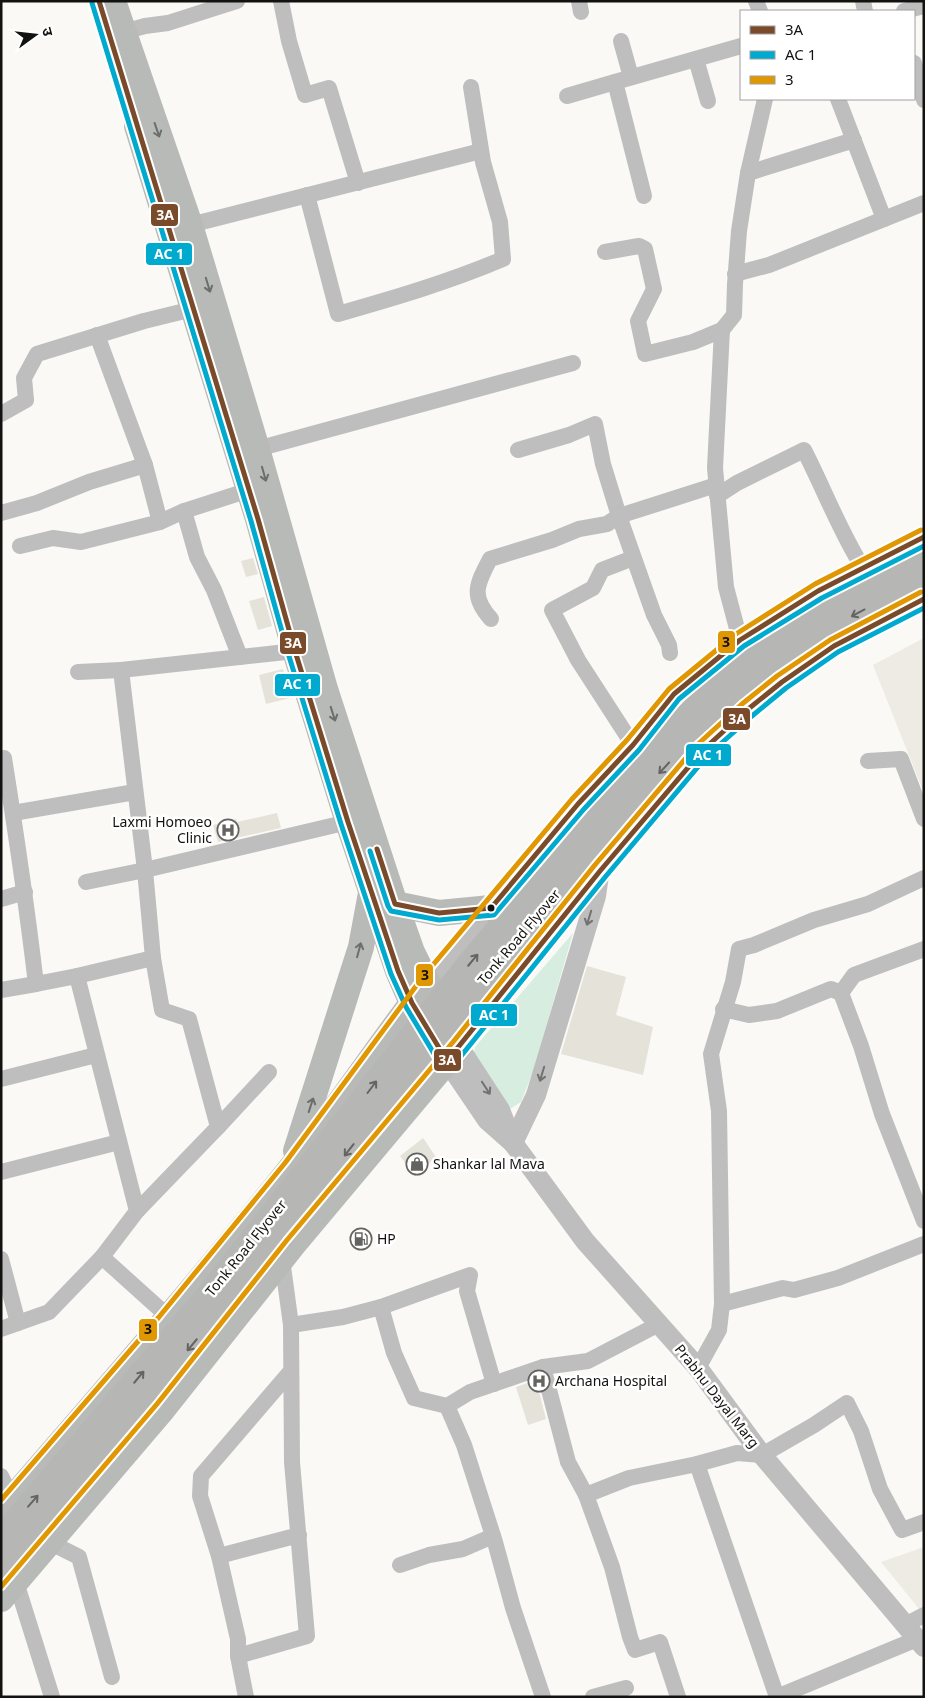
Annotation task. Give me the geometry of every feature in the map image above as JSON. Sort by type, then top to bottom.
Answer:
[{"type":"highway","points":[[99,1],[249,490],[295,652],[371,892],[398,971],[412,1003],[453,1054]]},
{"type":"highway","points":[[113,1],[190,225],[257,449],[325,689],[395,904],[412,952],[428,983],[453,1054]]},
{"type":"highway","points":[[290,1168],[361,947],[371,892]]},
{"type":"highway","points":[[395,904],[439,913],[491,908]]},
{"type":"highway","points":[[7,1505],[165,1322],[224,1250],[331,1116],[428,983]]},
{"type":"highway","points":[[6,1583],[49,1542],[163,1410],[282,1259],[453,1054]]},
{"type":"main road","name":"Tonk Road Flyover","points":[[1,1538],[211,1292],[472,960],[617,790],[653,751],[694,709],[741,668],[788,631],[845,597],[924,557]]},
{"type":"main road","name":"Tonk Road Flyover","points":[[6,1583],[302,1210],[423,1053],[488,973],[661,771],[708,723],[799,647],[855,614],[913,595],[924,580]]},
{"type":"street","points":[[123,32],[145,26],[168,23],[237,1]]},
{"type":"street","points":[[281,1],[289,41],[305,95],[329,88],[358,183]]},
{"type":"street","points":[[908,10],[924,6]]},
{"type":"street","points":[[621,41],[631,77]]},
{"type":"street","points":[[567,96],[740,46]]},
{"type":"street","points":[[696,59],[708,101]]},
{"type":"street","points":[[915,67],[924,100]]},
{"type":"street","points":[[615,82],[644,196]]},
{"type":"street","points":[[307,195],[330,276],[338,314],[470,273],[503,259],[500,222],[481,151],[471,87]]},
{"type":"street","points":[[605,252],[639,246],[645,249],[654,289],[638,321],[646,354],[693,342],[722,330],[734,316],[739,231],[748,173],[765,100]]},
{"type":"street","points":[[838,100],[884,219]]},
{"type":"street","points":[[748,173],[854,140]]},
{"type":"street","points":[[190,225],[481,151]]},
{"type":"street","points":[[736,274],[769,265],[924,203]]},
{"type":"street","points":[[1,414],[26,400],[24,378],[37,354],[97,335],[193,309]]},
{"type":"street","points":[[722,330],[715,468],[726,587],[740,640]]},
{"type":"street","points":[[97,335],[145,465],[160,522]]},
{"type":"street","points":[[257,449],[573,363]]},
{"type":"street","points":[[518,450],[595,424],[603,464],[619,516],[654,614],[669,645],[670,653]]},
{"type":"street","points":[[491,619],[481,608],[477,585],[490,559],[552,540],[579,529],[606,524],[619,516],[717,491],[804,450],[860,563]]},
{"type":"street","points":[[1,513],[37,503],[89,482],[145,465]]},
{"type":"street","points":[[20,546],[53,538],[81,542],[160,522],[184,510],[249,490]]},
{"type":"street","points":[[184,510],[197,557],[214,590],[240,657]]},
{"type":"street","points":[[428,983],[578,804],[633,745],[674,694],[740,640],[818,591],[924,537]]},
{"type":"street","points":[[633,558],[602,570],[593,588],[552,610],[578,660],[633,745]]},
{"type":"street","points":[[453,1054],[600,871],[703,750],[747,710],[782,682],[913,595]]},
{"type":"street","points":[[78,672],[121,670],[295,652]]},
{"type":"street","points":[[121,670],[145,870],[153,958],[162,1010],[189,1019],[218,1127]]},
{"type":"street","points":[[1,758],[4,758],[13,813],[36,984]]},
{"type":"street","points":[[868,760],[901,759],[924,819]]},
{"type":"street","points":[[13,813],[135,792]]},
{"type":"street","points":[[86,882],[348,822]]},
{"type":"street","points":[[513,1143],[536,1095],[596,896],[600,871]]},
{"type":"street","points":[[698,1368],[719,1330],[722,1304],[719,1112],[711,1054],[723,1009],[733,982],[739,949],[754,945],[814,920],[868,904],[924,878]]},
{"type":"street","points":[[1,899],[25,892]]},
{"type":"street","points":[[841,993],[854,975],[924,949]]},
{"type":"street","points":[[1,990],[77,976],[153,958]]},
{"type":"street","points":[[77,976],[137,1211]]},
{"type":"street","points":[[723,1009],[749,1015],[758,1014],[776,1011],[831,988],[841,993],[862,1046],[882,1114],[924,1221]]},
{"type":"street","points":[[1,1079],[96,1054]]},
{"type":"street","name":"Prabhu Dayal Marg","points":[[453,1054],[487,1120],[513,1143],[585,1240],[698,1368],[762,1455],[915,1637]]},
{"type":"street","points":[[1,1329],[49,1312],[102,1257],[137,1211],[270,1072]]},
{"type":"street","points":[[1,1172],[119,1142]]},
{"type":"street","points":[[722,1304],[783,1288],[794,1290],[838,1278],[924,1244]]},
{"type":"street","points":[[224,1250],[282,1259],[291,1325],[292,1462],[307,1636],[238,1656]]},
{"type":"street","points":[[102,1257],[162,1311],[165,1322]]},
{"type":"street","points":[[1,1259],[18,1323]]},
{"type":"street","points":[[291,1325],[343,1317],[381,1307],[470,1275],[467,1291],[494,1384]]},
{"type":"street","points":[[381,1307],[394,1353],[414,1398],[447,1406],[470,1392],[544,1367],[588,1361],[659,1324]]},
{"type":"street","points":[[544,1367],[568,1462],[586,1495],[612,1567],[635,1650],[660,1642],[678,1697]]},
{"type":"street","points":[[246,1697],[238,1656],[238,1639],[219,1556],[200,1496],[201,1476],[291,1371]]},
{"type":"street","points":[[586,1495],[629,1478],[697,1464],[737,1453],[762,1455],[814,1425],[847,1403],[861,1430],[880,1489],[902,1530],[924,1522]]},
{"type":"street","points":[[447,1406],[464,1445],[493,1536],[513,1608],[543,1697]]},
{"type":"street","points":[[697,1464],[783,1696],[915,1637],[924,1615]]},
{"type":"street","points":[[1,1476],[7,1505]]},
{"type":"street","points":[[219,1556],[298,1535]]},
{"type":"street","points":[[400,1565],[429,1555],[462,1550],[493,1536]]},
{"type":"street","points":[[49,1542],[79,1556],[112,1677]]},
{"type":"street","points":[[6,1583],[52,1697]]},
{"type":"street","points":[[592,1697],[626,1688]]},
{"type":"shaded area","points":[[924,638],[924,793],[873,665]]},
{"type":"shaded area","points":[[924,1547],[924,1615],[881,1562]]},
{"type":"green space","points":[[573,933],[534,1069],[521,1102],[507,1111],[472,1059],[475,1047]]},
{"type":"building","points":[[253,558],[258,574],[246,577],[241,561]]},
{"type":"building","points":[[264,597],[272,626],[258,630],[249,601]]},
{"type":"building","points":[[283,669],[290,698],[266,704],[259,675]]},
{"type":"building","points":[[277,813],[281,828],[218,842],[213,825],[236,819],[237,822]]},
{"type":"building","points":[[587,966],[626,977],[616,1015],[653,1027],[643,1075],[561,1054]]},
{"type":"building","name":"Shankar lal Mava","points":[[423,1138],[436,1157],[415,1176],[400,1156]]},
{"type":"building","points":[[536,1380],[546,1419],[528,1425],[516,1387]]},
{"type":"transit line","name":"3A","points":[[99,1],[258,519],[295,651],[348,822],[398,971],[412,1003],[447,1061],[600,871],[703,750],[747,710],[782,682],[834,646],[924,599]]},
{"type":"transit line","points":[[92,3],[251,521],[288,653],[341,824],[391,974],[406,1007],[442,1067],[448,1068],[453,1066],[606,876],[708,755],[786,688],[838,652],[924,608]]},
{"type":"transit line","name":"3","points":[[1,1500],[159,1317],[285,1163],[422,978],[572,799],[627,740],[669,689],[736,634],[815,584],[921,530]]},
{"type":"transit line","name":"3A","points":[[377,849],[395,904],[439,913],[491,908],[578,804],[633,745],[674,694],[740,640],[818,591],[924,537]]},
{"type":"transit line","points":[[370,851],[391,911],[439,920],[494,915],[584,809],[639,750],[679,699],[744,646],[822,598],[924,546]]},
{"type":"transit line","name":"3","points":[[1,1587],[157,1404],[287,1240],[453,1042],[594,866],[697,745],[742,704],[777,676],[830,640],[921,592]]},
{"type":"place","name":"Laxmi Homoeo Clinic","points":[[228,830]]},
{"type":"place","name":"Shankar lal Mava","points":[[417,1164]]},
{"type":"place","name":"HP","points":[[361,1239]]},
{"type":"place","name":"Archana Hospital","points":[[539,1381]]}]
